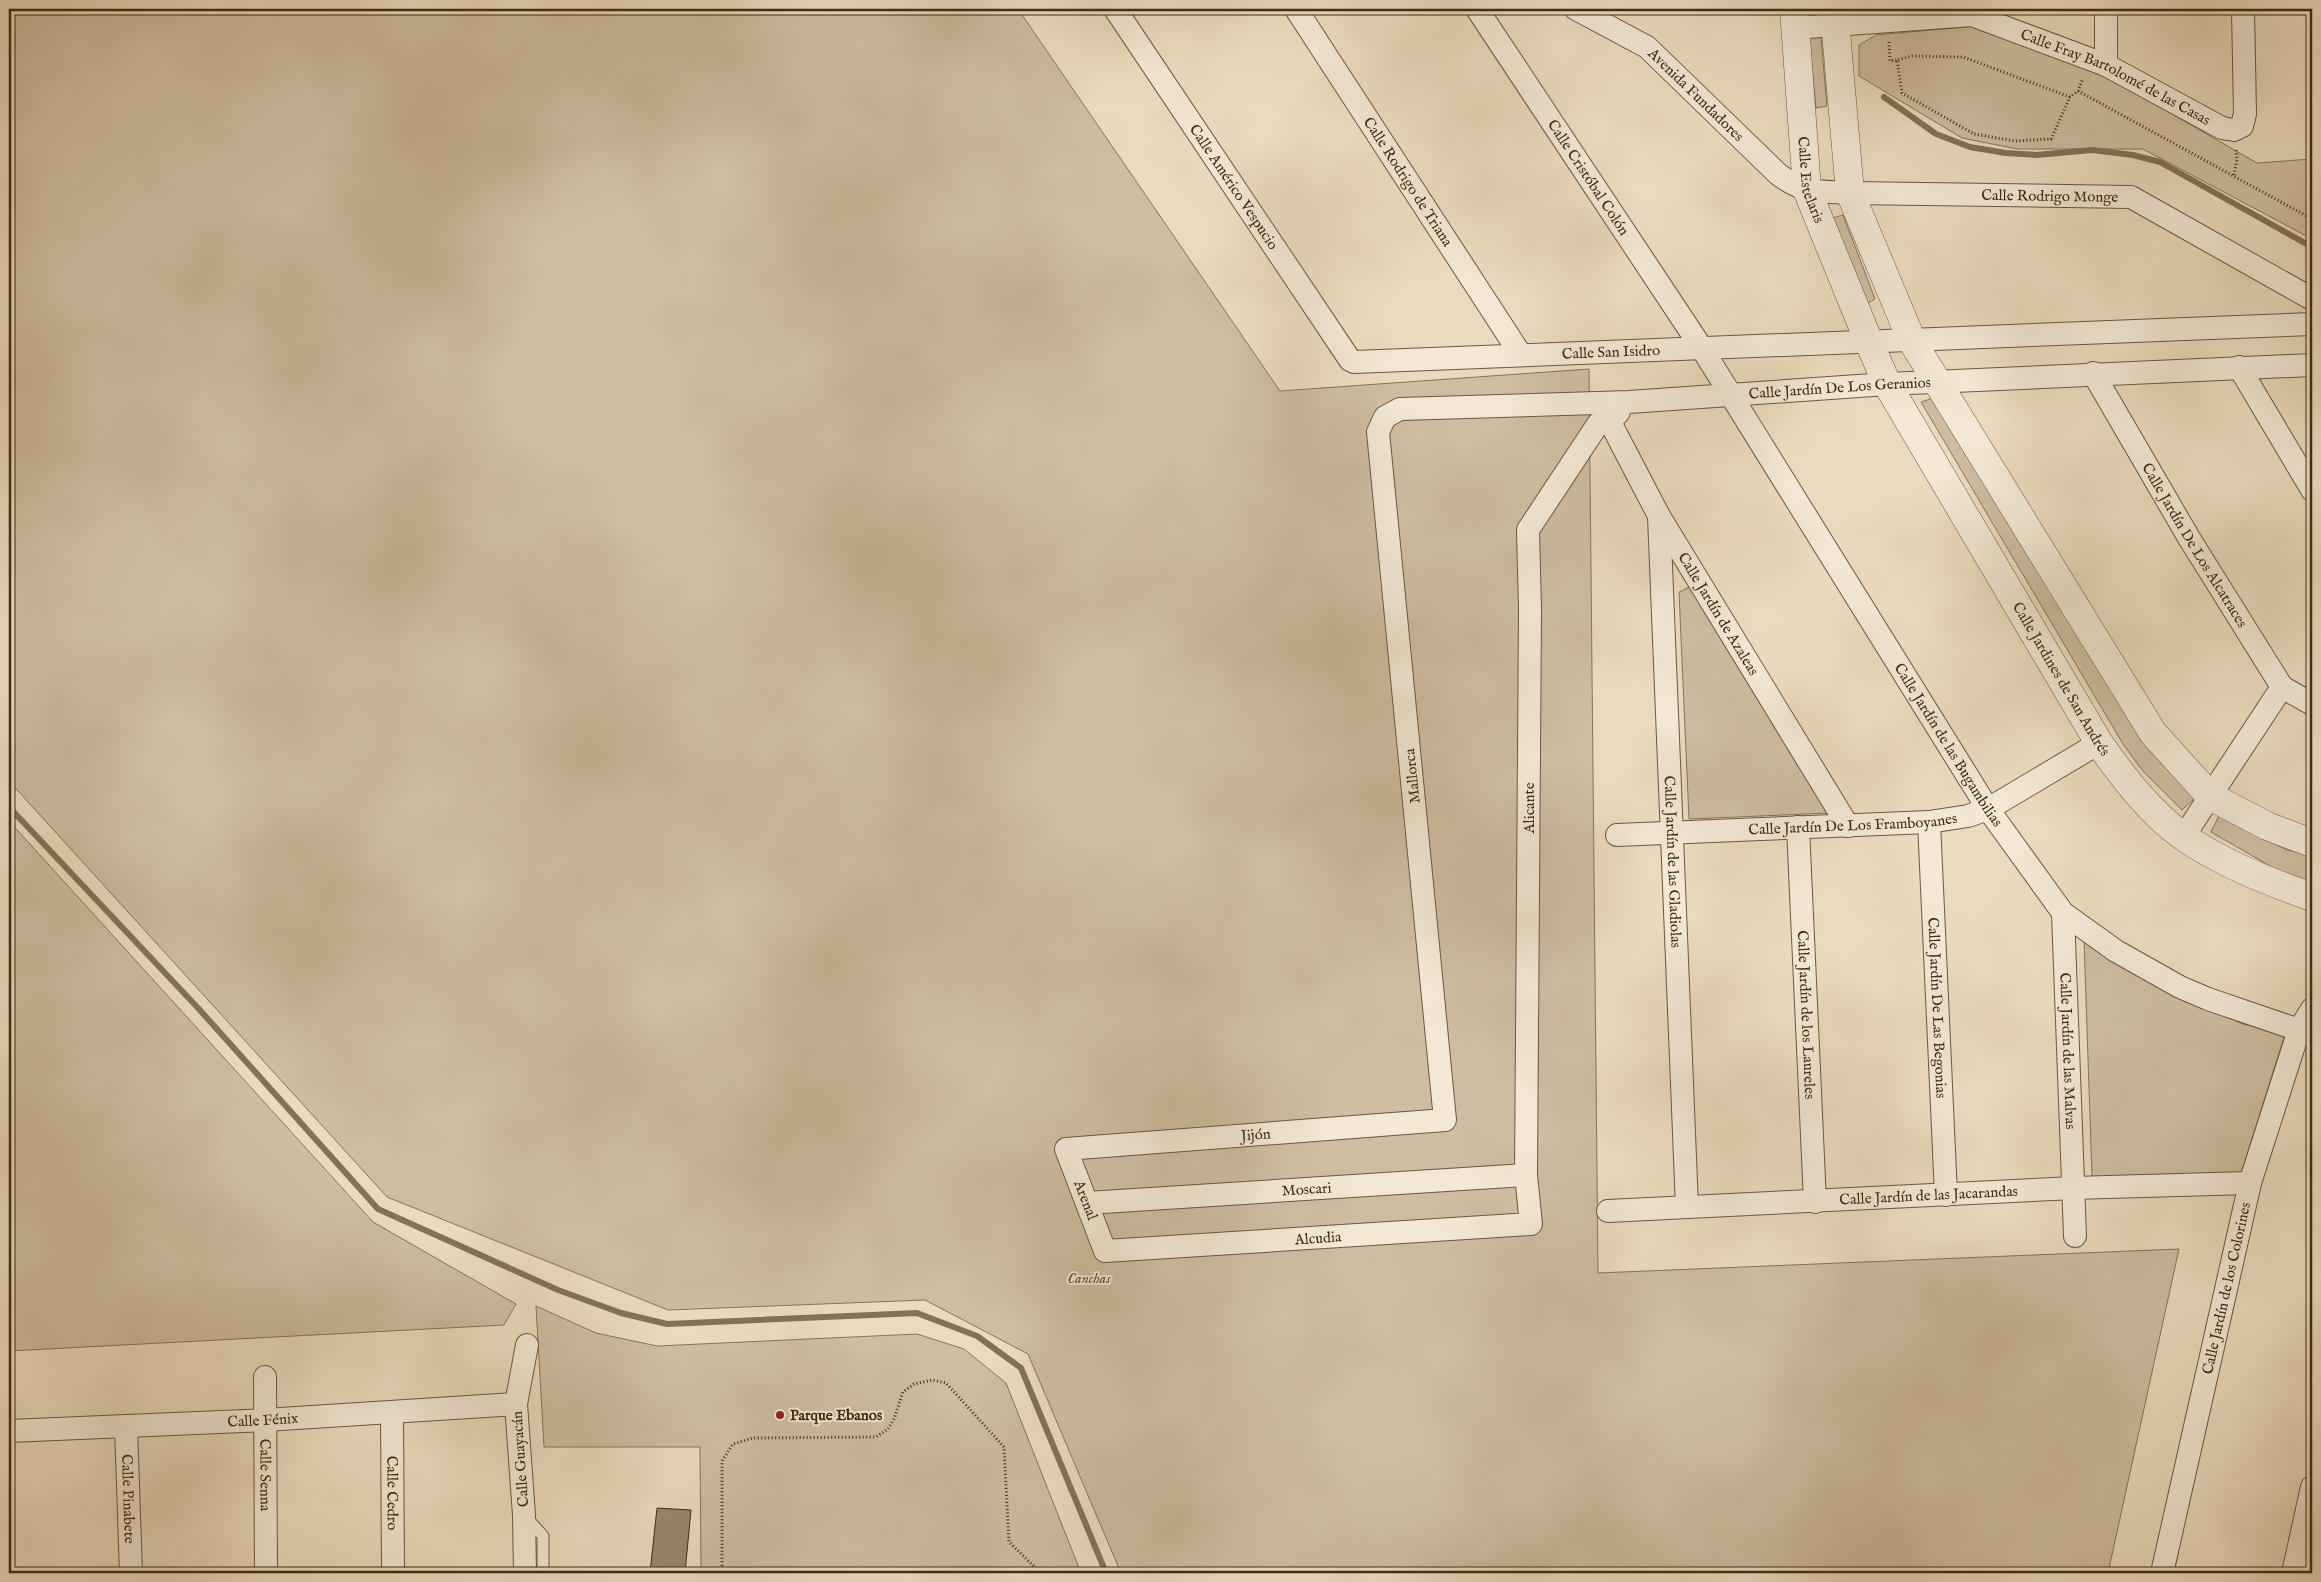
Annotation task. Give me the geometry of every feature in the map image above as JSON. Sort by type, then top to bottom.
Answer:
[{"type":"street","name":"Calle Américo Vespucio","points":[[1115,9],[1350,360],[1354,362]]},
{"type":"street","name":"Calle Rodrigo de Triana","points":[[1296,9],[1521,355]]},
{"type":"street","name":"Calle Cristóbal Colón","points":[[1477,9],[1701,347]]},
{"type":"street","name":"Avenida Fundadores","points":[[1576,9],[1647,47],[1778,174],[1791,184],[1807,190]]},
{"type":"street","points":[[2106,9],[2106,65]]},
{"type":"street","name":"Calle Fray Bartolomé de las Casas","points":[[1794,18],[1972,12],[2106,65],[2228,130],[2238,129],[2242,126],[2245,114],[2243,9]]},
{"type":"street","name":"Calle Estelaris","points":[[1794,18],[1807,190],[1887,384]]},
{"type":"street","points":[[1834,18],[1850,193],[1912,341],[2154,733],[2210,796],[2267,826],[2312,843]]},
{"type":"street","name":"Calle Rodrigo Monge","points":[[1807,190],[1850,193],[2131,197],[2312,299]]},
{"type":"street","points":[[1869,342],[2312,324]]},
{"type":"street","name":"Calle San Isidro","points":[[1354,362],[1701,347],[1869,342]]},
{"type":"street","name":"Calle Jardín de las Bugambilias","points":[[1701,347],[1988,809],[2063,913],[2116,951],[2180,987],[2208,999],[2299,1030]]},
{"type":"street","name":"Calle Jardín De Los Geranios","points":[[1378,432],[1385,417],[1400,409],[1629,402],[1887,384],[2092,373],[2312,365]]},
{"type":"street","points":[[2239,367],[2312,490]]},
{"type":"street","name":"Calle Jardín De Los Alcatraces","points":[[2092,373],[2189,538],[2282,687],[2312,704]]},
{"type":"street","name":"Calle Jardines de San Andrés","points":[[1887,384],[2099,743],[2151,808],[2184,836],[2236,867],[2312,897]]},
{"type":"street","points":[[1610,422],[1629,402]]},
{"type":"street","name":"Calle Jardín de Azaleas","points":[[1610,422],[1659,516],[1848,826]]},
{"type":"street","name":"Alicante","points":[[1530,1224],[1526,1175],[1530,609],[1528,530],[1598,424],[1610,422]]},
{"type":"street","name":"Mallorca","points":[[1378,432],[1445,1120]]},
{"type":"street","name":"Calle Jardín de las Gladiolas","points":[[1659,516],[1687,1207]]},
{"type":"street","points":[[2184,836],[2282,687]]},
{"type":"street","name":"Calle Jardín De Los Framboyanes","points":[[1617,835],[1929,822],[1968,816],[1988,809],[2099,743]]},
{"type":"street","name":"Calle Jardín De Las Begonias","points":[[1929,822],[1946,1195]]},
{"type":"street","name":"Calle Jardín de los Laureles","points":[[1798,827],[1815,1202]]},
{"type":"street","name":"Calle Jardín de las Malvas","points":[[2063,913],[2075,1236]]},
{"type":"street","name":"Calle Jardín de los Colorines","points":[[2162,1573],[2250,1183],[2299,1030],[2312,1009]]},
{"type":"street","name":"Jijón","points":[[1066,1149],[1445,1120]]},
{"type":"street","name":"Arenal","points":[[1066,1149],[1105,1251]]},
{"type":"street","name":"Moscari","points":[[1087,1203],[1526,1175]]},
{"type":"street","name":"Calle Jardín de las Jacarandas","points":[[1608,1211],[2073,1188],[2250,1183]]},
{"type":"street","name":"Alcudia","points":[[1105,1251],[1530,1224]]},
{"type":"street","name":"Calle Guayacán","points":[[525,1573],[524,1514],[516,1404],[527,1345]]},
{"type":"street","name":"Calle Senna","points":[[265,1377],[266,1573]]},
{"type":"street","name":"Calle Fénix","points":[[9,1431],[265,1420],[516,1404]]},
{"type":"street","name":"Calle Cedro","points":[[392,1412],[393,1573]]},
{"type":"street","name":"Calle Pinabete","points":[[126,1427],[131,1573]]},
{"type":"street","points":[[2293,1573],[2312,1487]]},
{"type":"lane","points":[[524,1514],[543,1536],[543,1573]]},
{"type":"path","points":[[1890,61],[1912,56],[1963,57],[2070,98]]},
{"type":"path","points":[[1897,60],[1902,93],[1974,134],[2015,141],[2050,139],[2070,98],[2078,92],[2312,219]]},
{"type":"path","points":[[836,1573],[835,1570],[722,1572],[722,1461],[733,1444],[753,1438],[876,1437],[888,1429],[894,1419],[903,1392],[914,1384],[932,1380],[946,1383],[1004,1447],[1009,1542],[1042,1573]]},
{"type":"green space","name":"Canchas","points":[[9,9],[1018,9],[1280,391],[1589,369],[1598,1273],[2179,1249],[2108,1573],[1121,1573],[1028,1354],[925,1300],[668,1310],[387,1197],[9,781]]},
{"type":"green space","points":[[1976,26],[2101,73],[2257,163],[2312,159],[2312,239],[2143,149],[2017,149],[1962,138],[1859,76],[1859,45],[1876,35]]},
{"type":"green space","points":[[1809,37],[1821,38],[1827,106],[1816,108]]},
{"type":"green space","points":[[1843,215],[1875,299],[1866,304],[1833,218]]},
{"type":"green space","points":[[1940,396],[2197,796],[2182,810],[2142,770],[2123,744],[1921,402]]},
{"type":"green space","points":[[1691,586],[1830,813],[1689,819],[1679,592]]},
{"type":"green space","points":[[2219,816],[2287,850],[2312,855],[2312,881],[2289,877],[2211,832]]},
{"type":"green space","points":[[9,821],[373,1222],[516,1304],[504,1325],[9,1351]]},
{"type":"green space","points":[[2084,940],[2222,1015],[2243,1024],[2285,1034],[2241,1174],[2092,1177]]},
{"type":"green space","name":"Parque Ebanos","points":[[536,1306],[596,1333],[657,1346],[917,1334],[964,1349],[1006,1383],[1081,1573],[701,1573],[700,1447],[544,1447]]},
{"type":"building","points":[[657,1508],[691,1510],[685,1573],[650,1573]]},
{"type":"waterway","points":[[1884,97],[1936,134],[1970,147],[2006,153],[2036,155],[2092,150],[2133,155],[2160,162],[2312,247]]},
{"type":"waterway","points":[[9,807],[198,1008],[378,1209],[558,1290],[621,1313],[667,1324],[917,1313],[977,1336],[1021,1368],[1106,1573]]},
{"type":"place","name":"Parque Ebanos","points":[[780,1415]]}]
